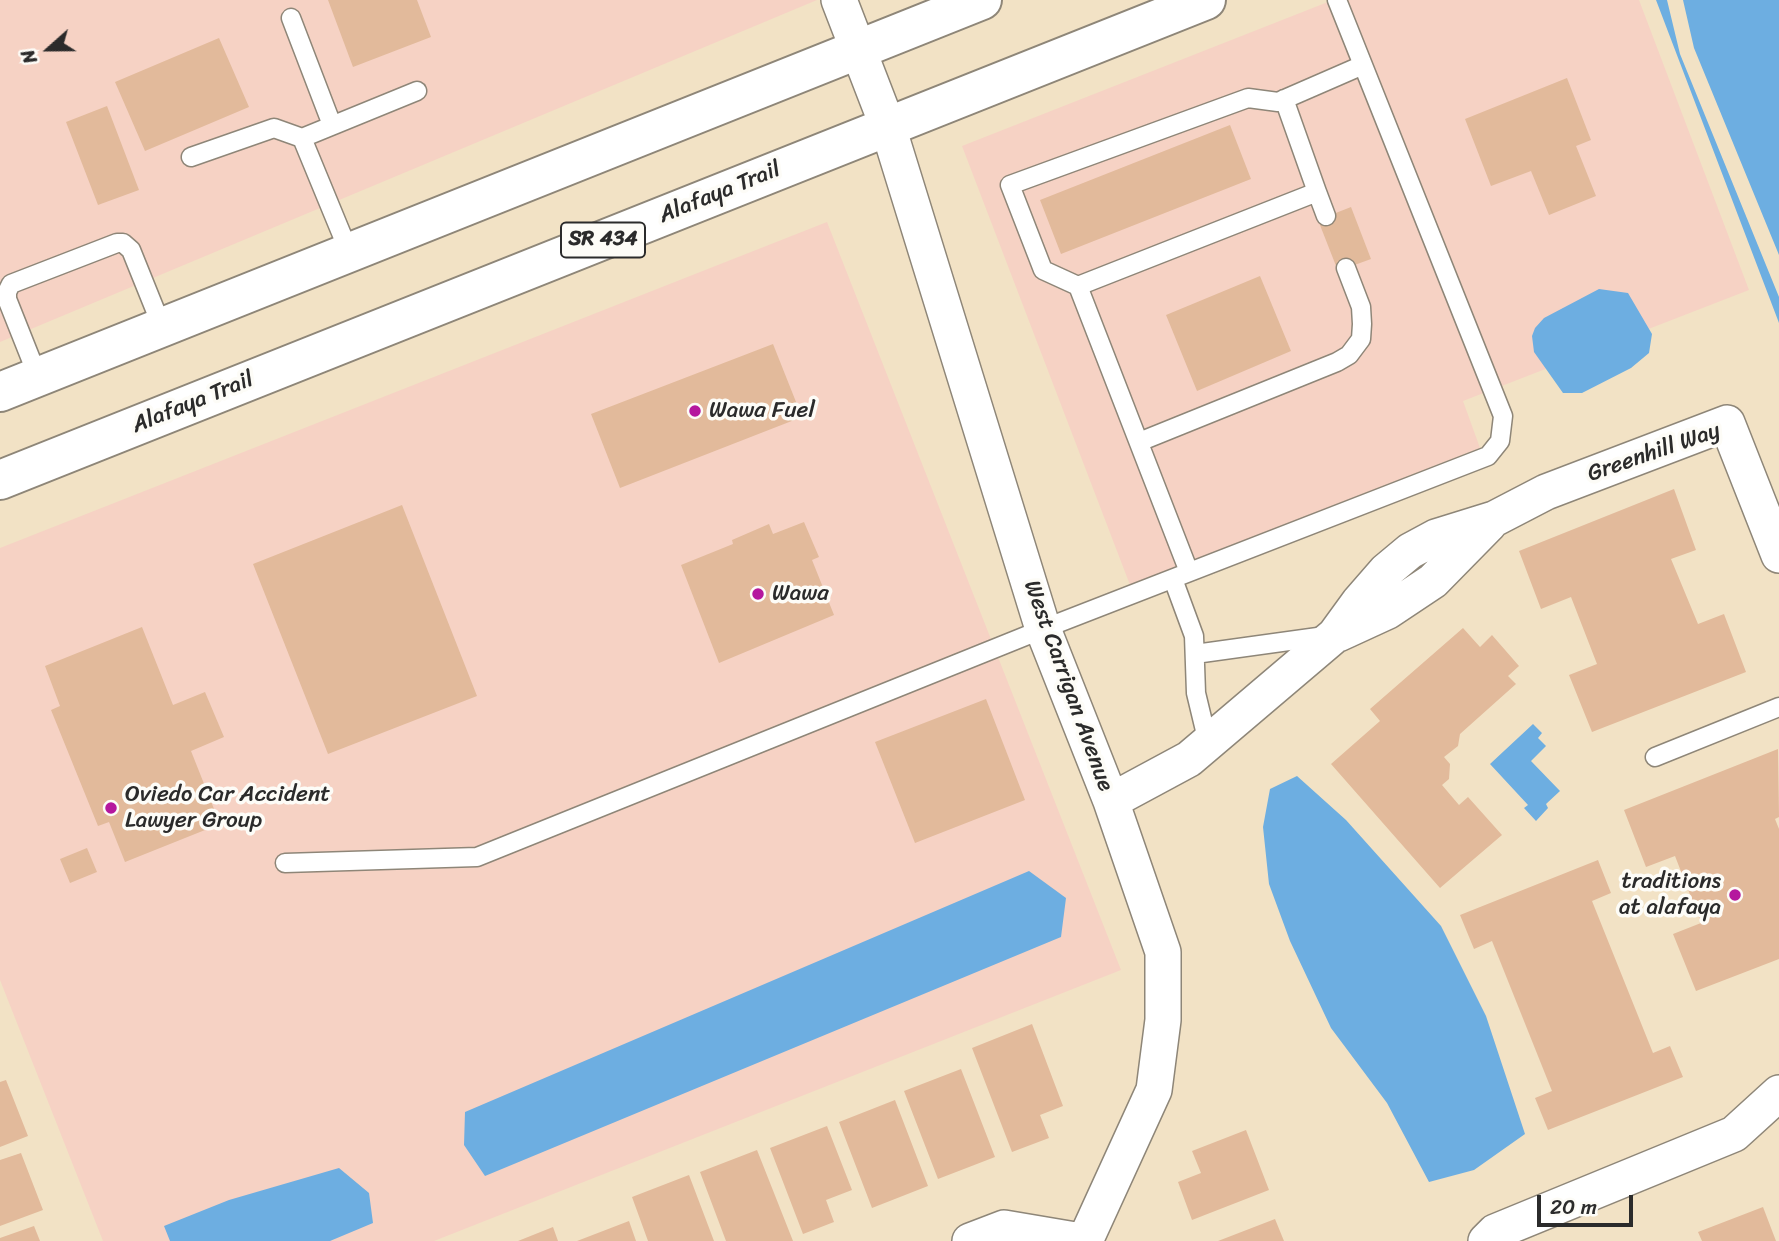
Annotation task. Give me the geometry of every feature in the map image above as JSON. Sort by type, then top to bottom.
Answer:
[{"type":"main road","points":[[14,388],[982,0]]},
{"type":"main road","name":"Alafaya Trail","points":[[0,480],[1206,0]]},
{"type":"street","name":"West Carrigan Avenue","points":[[839,0],[888,127],[1043,629],[1111,801],[1163,953],[1163,1020],[1154,1090],[1083,1241]]},
{"type":"street","name":"Greenhill Way","points":[[1111,801],[1189,759],[1335,635],[1386,571],[1410,551],[1436,537],[1494,519],[1546,492],[1727,423],[1779,555]]},
{"type":"street","points":[[1486,1241],[1495,1232],[1734,1134],[1779,1093]]},
{"type":"street","points":[[970,1241],[1004,1228],[1083,1241]]},
{"type":"lane","points":[[285,863],[477,857],[1043,629],[1488,456],[1500,441],[1503,416],[1337,0]]},
{"type":"lane","points":[[291,18],[332,125]]},
{"type":"lane","points":[[1317,192],[1079,286],[1042,270],[1010,185],[1248,98],[1278,102],[1363,65]]},
{"type":"lane","points":[[191,157],[274,128],[302,138],[417,91]]},
{"type":"lane","points":[[1284,99],[1326,216]]},
{"type":"lane","points":[[302,138],[349,252]]},
{"type":"lane","points":[[14,388],[7,299],[11,284],[123,243],[131,250],[162,327]]},
{"type":"lane","points":[[1139,442],[1349,355],[1360,339],[1362,324],[1361,307],[1346,268]]},
{"type":"lane","points":[[1079,286],[1139,442],[1181,575],[1194,636],[1196,693],[1208,743]]},
{"type":"lane","points":[[1195,654],[1335,635]]},
{"type":"lane","points":[[1655,757],[1779,707]]},
{"type":"shaded area","points":[[0,0],[817,0],[0,342]]},
{"type":"shaded area","points":[[1333,0],[1639,0],[1749,290],[1463,401],[1480,448],[1130,585],[962,146]]},
{"type":"shaded area","points":[[827,222],[1121,970],[434,1241],[103,1241],[0,980],[0,548]]},
{"type":"water","points":[[1656,0],[1667,0],[1680,54],[1779,297],[1779,323]]},
{"type":"water","points":[[1683,0],[1779,0],[1779,255],[1694,48]]},
{"type":"water","points":[[1599,289],[1628,293],[1652,334],[1649,353],[1631,368],[1582,393],[1563,393],[1534,352],[1532,336],[1544,318]]},
{"type":"water","points":[[1533,724],[1542,733],[1538,738],[1546,746],[1531,761],[1560,791],[1546,804],[1548,808],[1536,821],[1524,808],[1528,805],[1490,764]]},
{"type":"water","points":[[1297,776],[1346,820],[1441,926],[1486,1016],[1525,1134],[1474,1170],[1429,1182],[1387,1103],[1331,1028],[1290,941],[1269,884],[1263,827],[1270,789]]},
{"type":"water","points":[[1029,871],[1066,898],[1061,937],[485,1176],[464,1145],[465,1112]]},
{"type":"water","points":[[339,1168],[369,1193],[373,1223],[330,1241],[170,1241],[164,1226],[229,1200]]},
{"type":"building","points":[[328,0],[417,0],[431,37],[353,67]]},
{"type":"building","points":[[219,38],[249,107],[145,151],[115,82]]},
{"type":"building","points":[[1567,78],[1591,140],[1576,146],[1596,196],[1549,215],[1531,171],[1491,186],[1465,119]]},
{"type":"building","points":[[107,106],[139,190],[98,205],[66,122]]},
{"type":"building","points":[[1230,125],[1251,179],[1061,254],[1040,200]]},
{"type":"building","points":[[1351,207],[1371,259],[1338,271],[1318,220]]},
{"type":"building","points":[[1260,276],[1291,351],[1197,391],[1166,315]]},
{"type":"building","points":[[773,344],[802,417],[620,488],[591,414]]},
{"type":"building","points":[[1674,489],[1696,550],[1671,559],[1698,624],[1724,614],[1746,672],[1592,732],[1569,675],[1597,664],[1571,597],[1541,609],[1519,551]]},
{"type":"building","points":[[402,505],[477,696],[328,754],[253,564]]},
{"type":"building","points":[[804,522],[819,557],[812,560],[834,615],[719,663],[681,565],[733,544],[732,540],[769,524],[773,534]]},
{"type":"building","points":[[142,627],[173,705],[205,692],[224,737],[191,751],[220,824],[125,862],[109,822],[98,826],[51,710],[60,706],[45,666]]},
{"type":"building","points":[[1463,628],[1480,647],[1492,635],[1519,666],[1508,676],[1516,684],[1460,734],[1458,746],[1444,757],[1450,764],[1449,779],[1442,785],[1459,805],[1468,797],[1502,835],[1440,888],[1331,764],[1380,721],[1370,709]]},
{"type":"building","points":[[986,699],[1025,800],[915,843],[875,742]]},
{"type":"building","name":"traditions at alafaya","points":[[1778,749],[1779,817],[1775,819],[1779,829],[1779,959],[1696,991],[1673,934],[1701,923],[1675,856],[1646,867],[1624,810]]},
{"type":"building","points":[[87,848],[97,872],[70,883],[60,859]]},
{"type":"building","points":[[1598,860],[1611,893],[1592,901],[1653,1053],[1670,1046],[1683,1077],[1548,1130],[1535,1098],[1552,1091],[1492,941],[1474,949],[1460,915]]},
{"type":"building","points":[[1032,1024],[1063,1106],[1040,1115],[1049,1138],[1012,1152],[972,1048]]},
{"type":"building","points":[[961,1069],[995,1157],[938,1179],[904,1091]]},
{"type":"building","points":[[6,1080],[28,1136],[0,1147],[0,1082]]},
{"type":"building","points":[[895,1100],[928,1186],[872,1208],[839,1122]]},
{"type":"building","points":[[827,1126],[852,1190],[826,1200],[834,1222],[803,1234],[770,1148]]},
{"type":"building","points":[[1246,1130],[1269,1190],[1192,1220],[1178,1182],[1201,1173],[1192,1151]]},
{"type":"building","points":[[757,1150],[793,1241],[726,1241],[700,1172]]},
{"type":"building","points":[[21,1153],[43,1210],[0,1226],[0,1160]]},
{"type":"building","points":[[689,1175],[714,1241],[648,1241],[632,1197]]},
{"type":"building","points":[[1763,1207],[1776,1241],[1702,1241],[1698,1232]]},
{"type":"building","points":[[1275,1219],[1284,1241],[1218,1241]]},
{"type":"building","points":[[629,1221],[636,1241],[577,1241]]},
{"type":"building","points":[[34,1226],[40,1241],[0,1241],[0,1238]]},
{"type":"building","points":[[553,1227],[558,1241],[518,1241]]},
{"type":"place","name":"Wawa Fuel","points":[[695,411]]},
{"type":"place","name":"Wawa","points":[[758,594]]},
{"type":"place","name":"Oviedo Car Accident Lawyer Group","points":[[111,808]]},
{"type":"place","name":"traditions at alafaya","points":[[1735,895]]}]
